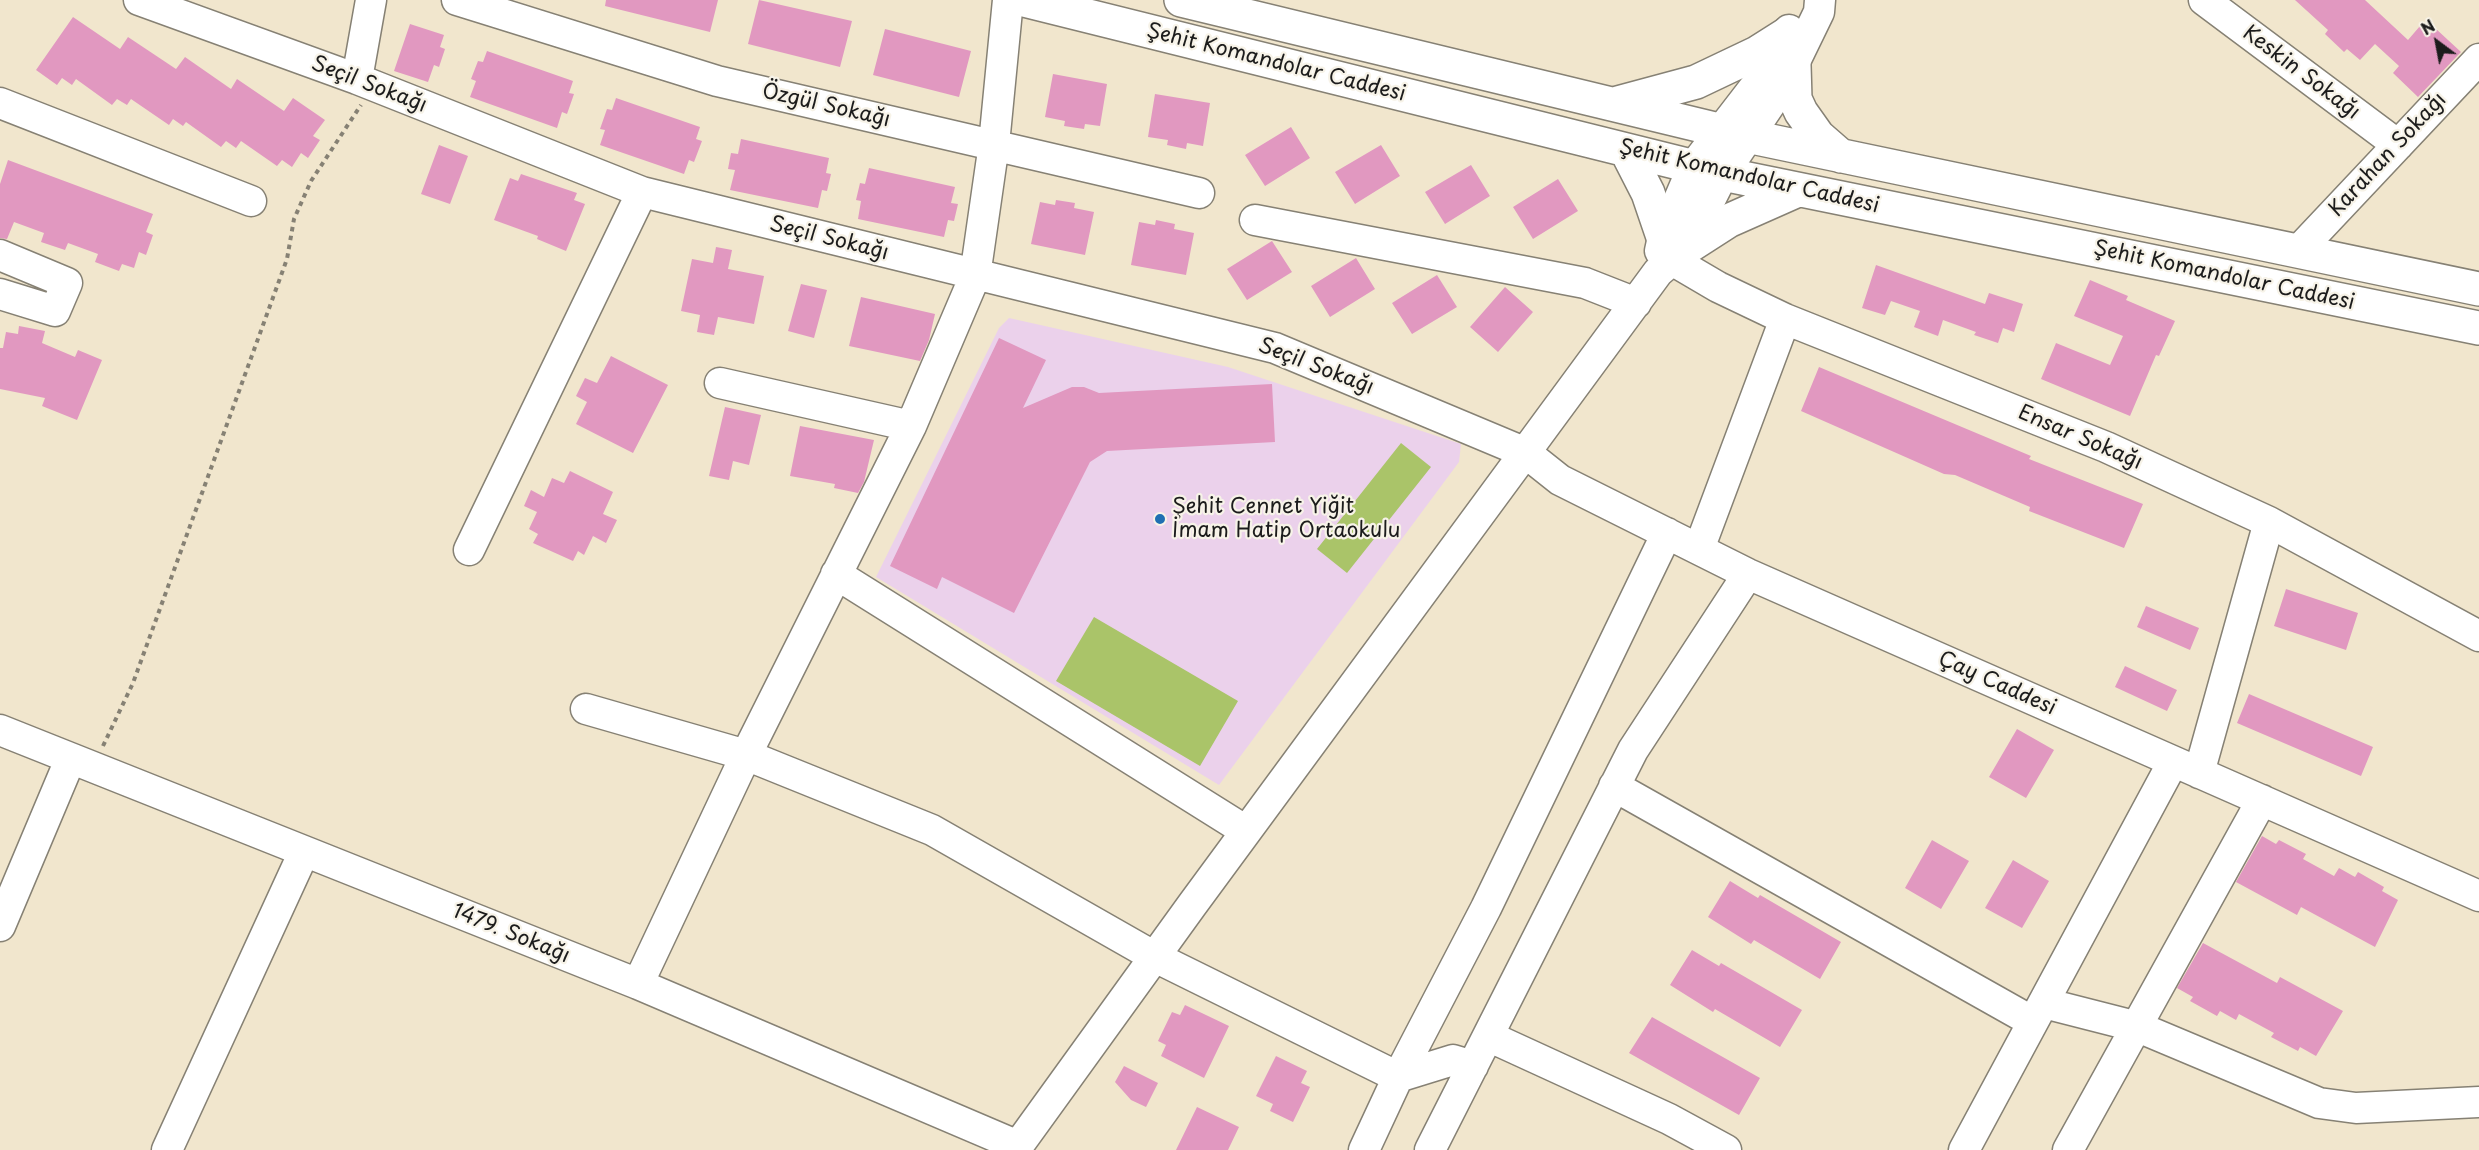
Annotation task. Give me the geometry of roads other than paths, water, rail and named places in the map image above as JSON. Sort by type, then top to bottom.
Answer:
[{"type":"main road","name":"Şehit Komandolar Caddesi","points":[[1024,0],[1708,171],[2479,328]]},
{"type":"main road","name":"Şehit Komandolar Caddesi","points":[[1181,0],[1607,105],[1736,134],[2479,289]]},
{"type":"main road","points":[[1607,105],[1696,82],[1733,66],[1790,49],[1795,99],[1801,112],[1818,136],[1841,156]]},
{"type":"main road","points":[[1626,150],[1648,193],[1670,254],[1728,221],[1798,190]]},
{"type":"street","name":"Seçil Sokağı","points":[[139,0],[365,82],[642,192],[975,276],[1275,348],[1526,453]]},
{"type":"street","points":[[365,82],[371,0]]},
{"type":"street","name":"Özgül Sokağı","points":[[457,0],[717,81],[1199,193]]},
{"type":"street","points":[[638,984],[746,755],[911,426],[975,276],[994,144],[1008,0]]},
{"type":"street","points":[[1017,1148],[1246,831],[1670,254],[1708,171],[1736,134],[1775,99],[1808,0]]},
{"type":"street","points":[[1790,49],[1819,12],[1820,0]]},
{"type":"street","name":"Keskin Sokağı","points":[[2204,0],[2398,145]]},
{"type":"street","name":"Karahan Sokağı","points":[[2298,251],[2479,59]]},
{"type":"street","points":[[0,104],[251,201]]},
{"type":"street","points":[[469,550],[642,192]]},
{"type":"street","points":[[1254,220],[1585,283],[1636,303]]},
{"type":"street","name":"Ensar Sokağı","points":[[1670,254],[1718,286],[1785,319],[2106,447],[2269,522],[2479,636]]},
{"type":"street","points":[[0,255],[67,283],[55,311],[0,294]]},
{"type":"street","points":[[1699,549],[1785,319]]},
{"type":"street","points":[[720,383],[911,426]]},
{"type":"street","name":"Çay Caddesi","points":[[1526,453],[1560,480],[1748,574],[2479,896]]},
{"type":"street","points":[[1964,1150],[2038,1013],[2186,767],[2269,522]]},
{"type":"street","points":[[1364,1150],[1398,1077],[1486,908],[1667,533]]},
{"type":"street","points":[[837,574],[1246,831]]},
{"type":"street","points":[[1430,1150],[1633,750],[1748,574]]},
{"type":"street","points":[[586,709],[746,755],[932,830],[1155,957],[1398,1077],[1453,1060],[1473,1066]]},
{"type":"street","name":"1479. Sokağı","points":[[0,730],[638,984],[1017,1148]]},
{"type":"street","points":[[0,926],[81,764]]},
{"type":"street","points":[[1614,786],[2038,1013],[2138,1027],[2319,1103],[2356,1108],[2479,1102]]},
{"type":"street","points":[[2068,1150],[2262,800]]},
{"type":"street","points":[[167,1150],[304,852]]},
{"type":"street","points":[[1488,1036],[1669,1119],[1726,1150]]},
{"type":"place","name":"Şehit Cennet Yiğit İmam Hatip Ortaokulu","points":[[1160,519]]}]
